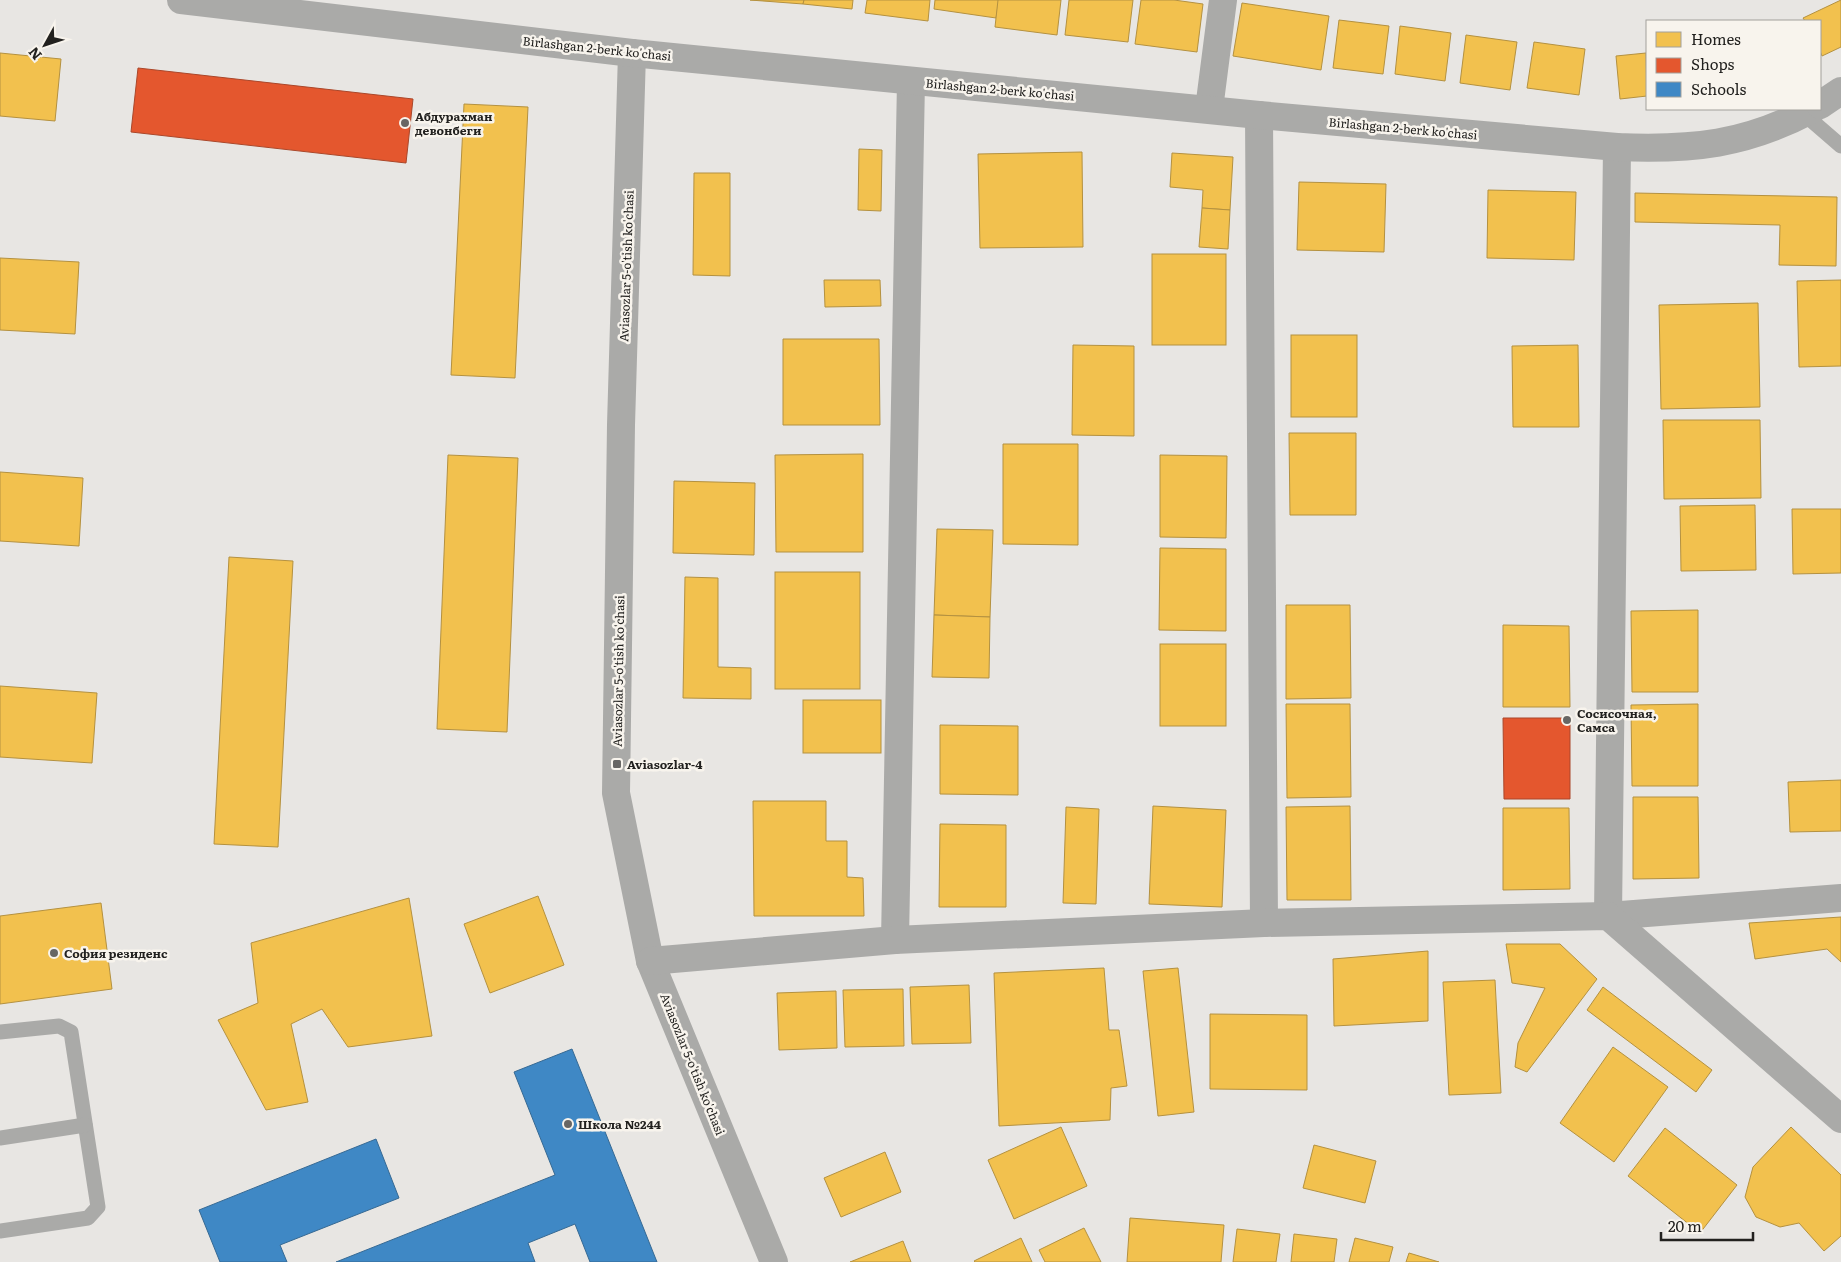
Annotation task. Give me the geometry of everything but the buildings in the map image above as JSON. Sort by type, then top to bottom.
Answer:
[{"type":"street","name":"Birlashgan 2-berk ko'chasi","points":[[181,0],[632,53],[1259,115],[1617,147],[1667,149],[1712,145],[1753,136],[1788,123],[1811,110]]},
{"type":"street","points":[[1210,109],[1223,0]]},
{"type":"street","name":"Aviasozlar 5-o'tish ko'chasi","points":[[632,53],[621,425],[616,793],[650,961],[774,1262]]},
{"type":"street","points":[[895,940],[911,81]]},
{"type":"street","name":"Birlashgan 2-berk ko'chasi","points":[[1821,104],[1841,91]]},
{"type":"street","points":[[1259,115],[1264,922]]},
{"type":"street","points":[[1617,147],[1608,916],[1841,1120]]},
{"type":"street","points":[[650,961],[895,940],[1264,922],[1608,916],[1841,898]]},
{"type":"lane","points":[[1814,110],[1841,146]]},
{"type":"lane","points":[[0,1032],[59,1026],[71,1032],[98,1207],[88,1218],[0,1231]]},
{"type":"lane","points":[[0,1138],[84,1125]]},
{"type":"place","name":"Абдурахман девонбеги","points":[[405,123]]},
{"type":"place","name":"Сосисочная, Самса","points":[[1567,720]]},
{"type":"place","name":"Aviasozlar-4","points":[[617,764]]},
{"type":"place","name":"София резиденс","points":[[54,953]]},
{"type":"place","name":"Школа №244","points":[[568,1124]]}]
